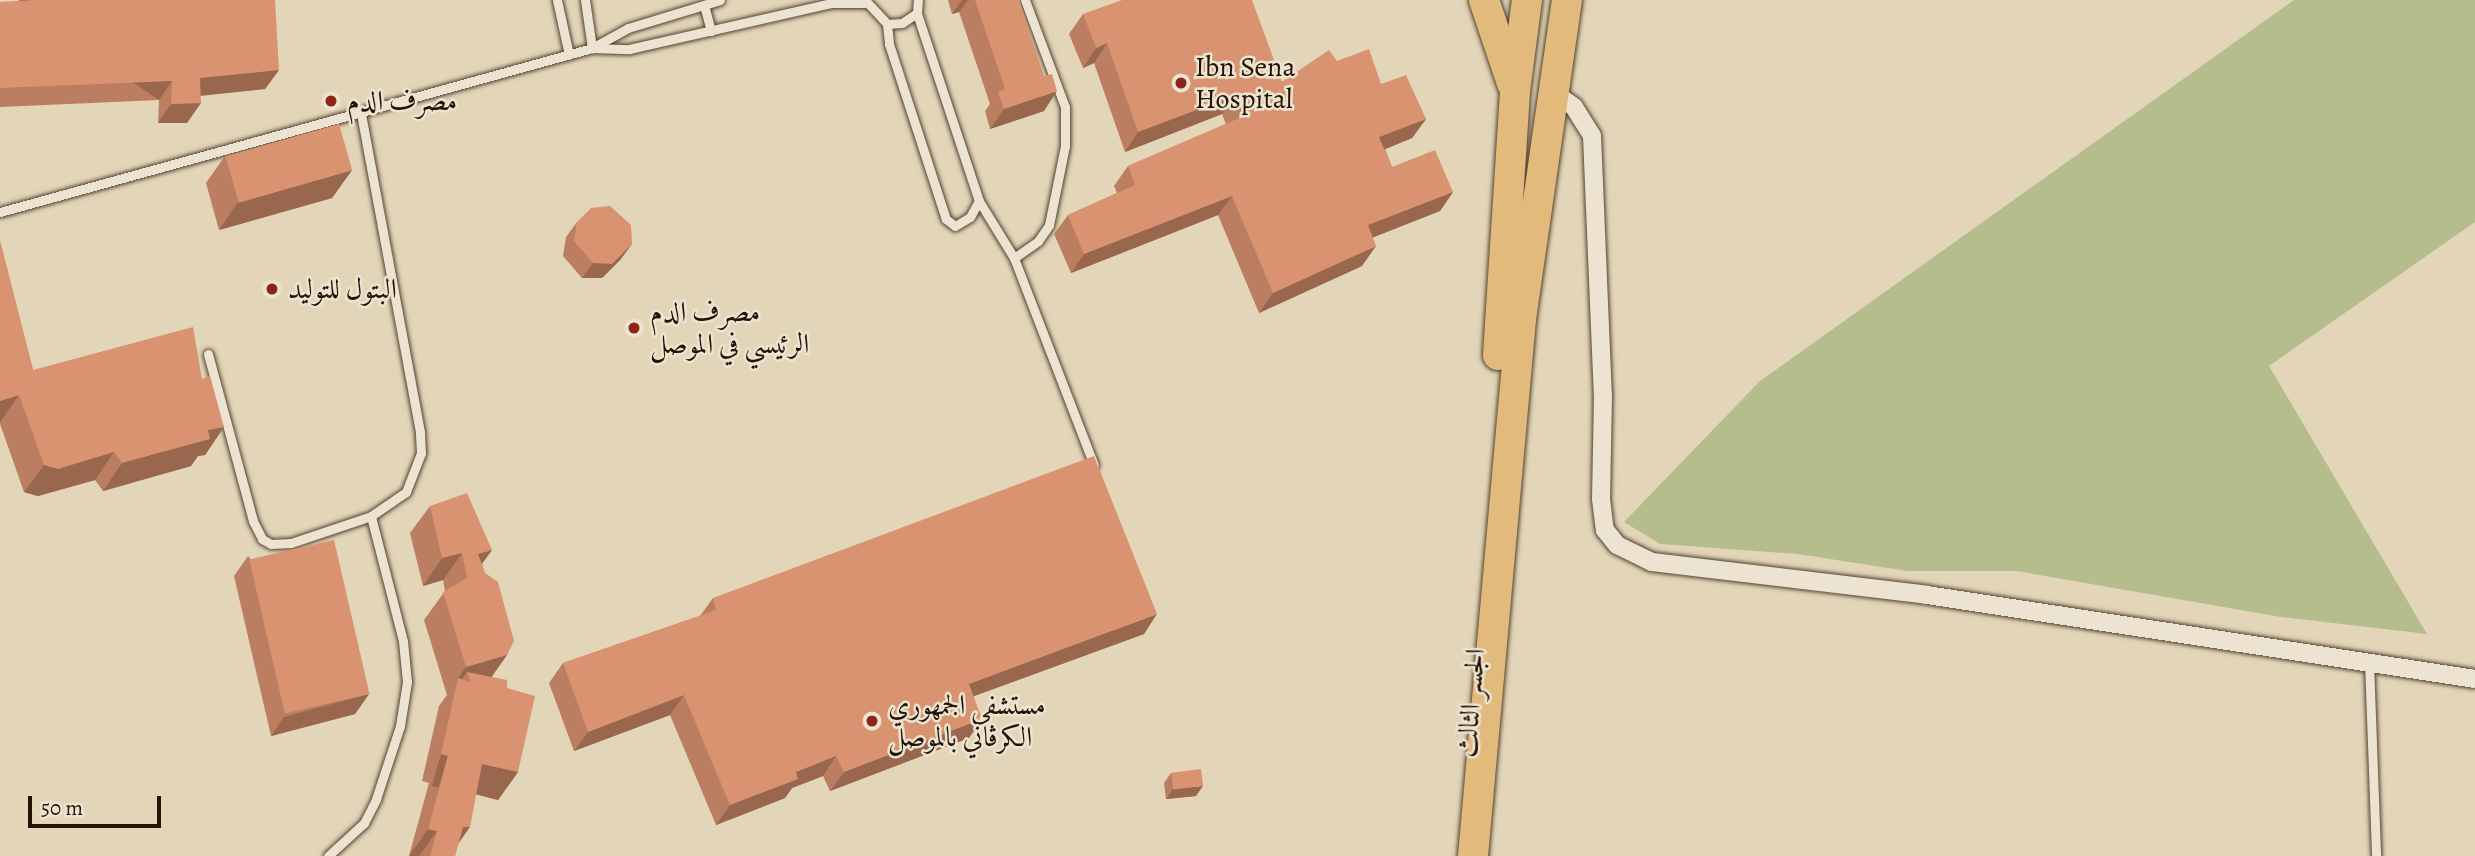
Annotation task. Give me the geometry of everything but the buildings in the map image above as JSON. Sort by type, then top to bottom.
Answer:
[{"type":"highway","points":[[1485,0],[1515,91]]},
{"type":"highway","points":[[1493,551],[1515,91],[1527,0]]},
{"type":"highway","points":[[1493,551],[1550,90],[1567,2]]},
{"type":"highway","name":"الجسر الثالث","points":[[1457,856],[1493,551]]},
{"type":"highway","name":"الجسر الثالث","points":[[1473,856],[1493,551]]},
{"type":"street","points":[[1550,90],[1574,107],[1592,136],[1603,396],[1601,499],[1605,530],[1617,545],[1651,562],[1927,595],[2475,679]]},
{"type":"lane","points":[[557,0],[569,55]]},
{"type":"lane","points":[[585,0],[592,48]]},
{"type":"lane","points":[[0,212],[569,55],[592,48],[615,33],[720,0]]},
{"type":"lane","points":[[918,0],[918,13],[979,201],[1014,258],[1098,476]]},
{"type":"lane","points":[[1014,258],[1038,241],[1049,225],[1065,146],[1065,107],[1025,0]]},
{"type":"lane","points":[[592,48],[617,51],[831,3],[865,1],[887,24],[889,44],[946,219],[955,226],[970,217],[979,201]]},
{"type":"lane","points":[[704,5],[711,31]]},
{"type":"lane","points":[[887,24],[902,23],[918,13]]},
{"type":"lane","points":[[208,354],[253,521],[262,539],[281,546],[371,516],[406,492],[421,453],[361,113]]},
{"type":"lane","points":[[328,856],[364,823],[376,799],[400,726],[407,682],[403,641],[371,516]]},
{"type":"lane","points":[[2369,662],[2376,856]]},
{"type":"green space","points":[[2294,0],[2475,0],[2475,222],[2269,366],[2427,634],[2281,617],[2016,571],[1907,571],[1798,554],[1660,544],[1624,522],[1760,381]]},
{"type":"place","name":"Ibn Sena Hospital","points":[[1181,83]]},
{"type":"place","name":"مصرف الدم","points":[[331,101]]},
{"type":"place","name":"البتول للتوليد","points":[[272,289]]},
{"type":"place","name":"مصرف الدم الرئيسي في الموصل","points":[[634,328]]},
{"type":"place","name":"مستشفى الجمهوري الكرڤاني بالموصل","points":[[872,721]]}]
